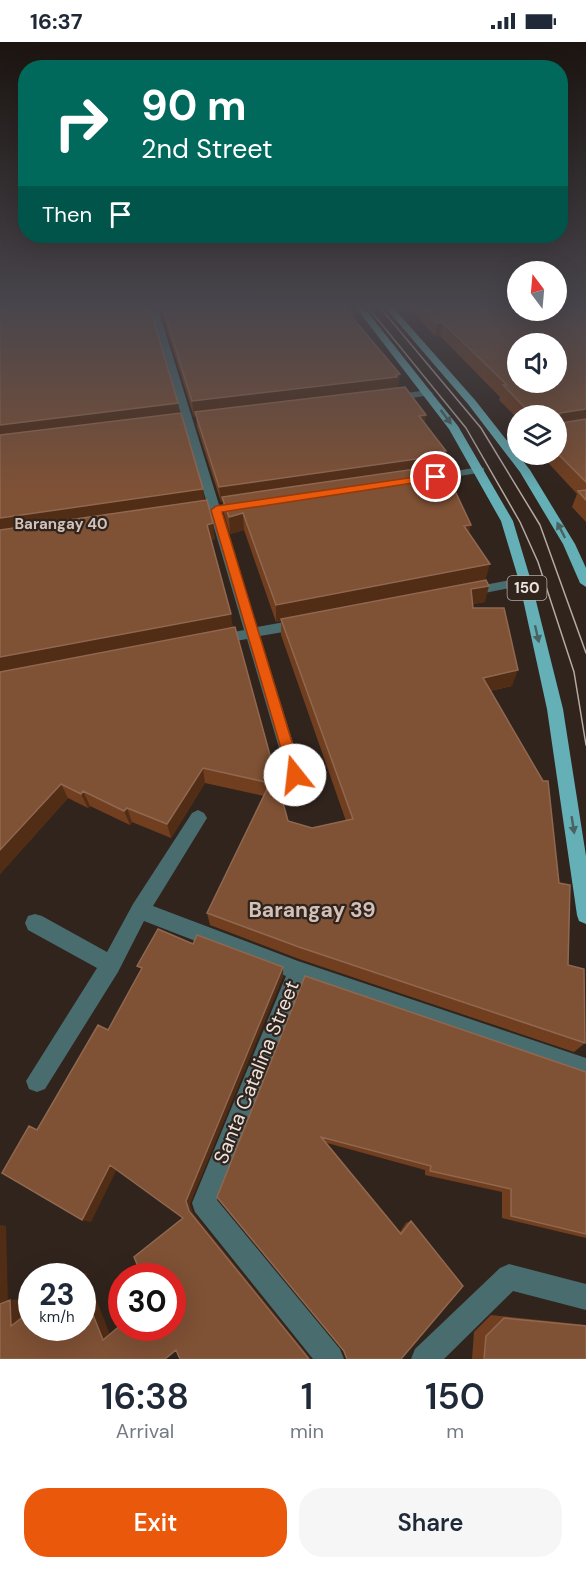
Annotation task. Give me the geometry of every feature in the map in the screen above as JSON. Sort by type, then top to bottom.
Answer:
[{"type":"main road","name":"150","points":[[420,366],[503,442],[556,522],[586,583]]},
{"type":"main road","name":"150","points":[[425,366],[432,378],[428,393],[454,428],[480,470],[507,521],[525,581],[555,709],[584,882],[586,915]]},
{"type":"street","points":[[172,366],[295,775]]},
{"type":"street","points":[[382,399],[428,393]]},
{"type":"street","points":[[503,442],[507,441]]},
{"type":"street","points":[[411,481],[480,470]]},
{"type":"street","points":[[458,594],[525,581]]},
{"type":"street","points":[[207,642],[310,622]]},
{"type":"street","points":[[37,1081],[111,965],[140,910],[198,818]]},
{"type":"street","points":[[140,910],[298,971]]},
{"type":"street","points":[[35,923],[111,965]]},
{"type":"street","name":"Santa Catalina Street","points":[[330,1359],[204,1203],[298,971],[586,1070]]},
{"type":"street","points":[[426,1359],[509,1277],[586,1297]]},
{"type":"building","points":[[0,366],[167,366],[178,403],[0,425]]},
{"type":"building","points":[[181,366],[394,366],[400,374],[396,375],[397,377],[192,401]]},
{"type":"building","points":[[488,366],[507,366],[507,385]]},
{"type":"building","points":[[567,366],[586,366],[586,409],[567,412],[567,405],[522,405],[511,393],[567,393]]},
{"type":"building","points":[[405,387],[426,415],[419,416],[446,451],[436,452],[438,456],[219,487],[195,412]]},
{"type":"building","points":[[181,413],[203,489],[0,518],[0,435]]},
{"type":"building","points":[[586,419],[586,482],[567,463],[567,422]]},
{"type":"building","points":[[443,465],[471,525],[464,526],[490,564],[276,605],[243,513],[229,517],[222,497]]},
{"type":"building","points":[[586,490],[586,500],[578,491]]},
{"type":"building","points":[[207,500],[213,523],[207,525],[231,614],[0,657],[0,530]]},
{"type":"building","points":[[486,580],[489,586],[471,589],[473,608],[504,608],[518,670],[483,678],[543,781],[548,781],[559,883],[570,885],[568,965],[584,969],[585,1043],[299,947],[207,913],[270,783],[203,768],[167,824],[127,808],[124,811],[83,791],[81,794],[61,784],[0,850],[0,672],[235,627],[288,821],[312,828],[353,819],[281,619]]},
{"type":"building","points":[[158,929],[193,944],[197,935],[283,967],[186,1201],[189,1211],[309,1359],[180,1359],[176,1350],[165,1359],[0,1359],[0,1304],[10,1300],[11,1326],[18,1321],[18,1341],[96,1341],[96,1322],[103,1340],[108,1336],[108,1341],[186,1341],[186,1263],[137,1263],[134,1257],[183,1218],[110,1165],[82,1220],[2,1173],[29,1126],[37,1130],[98,1025],[108,1030],[142,968],[137,966]]},
{"type":"building","points":[[305,976],[586,1072],[586,1234],[511,1216],[511,1189],[430,1171],[431,1166],[321,1137],[401,1234],[411,1221],[463,1286],[401,1359],[347,1359],[344,1351],[217,1197]]},
{"type":"building","points":[[504,1318],[586,1326],[586,1359],[484,1359],[486,1336]]},
{"type":"tram line","points":[[416,366],[466,428],[520,522],[538,562],[574,672],[586,745]]},
{"type":"tram line","points":[[429,366],[481,428],[540,525],[586,653]]},
{"type":"district","name":"Barangay 40","points":[[61,524]]},
{"type":"district","name":"Barangay 39","points":[[312,910]]},
{"type":"route","points":[[295,775],[216,510],[436,477]]}]
